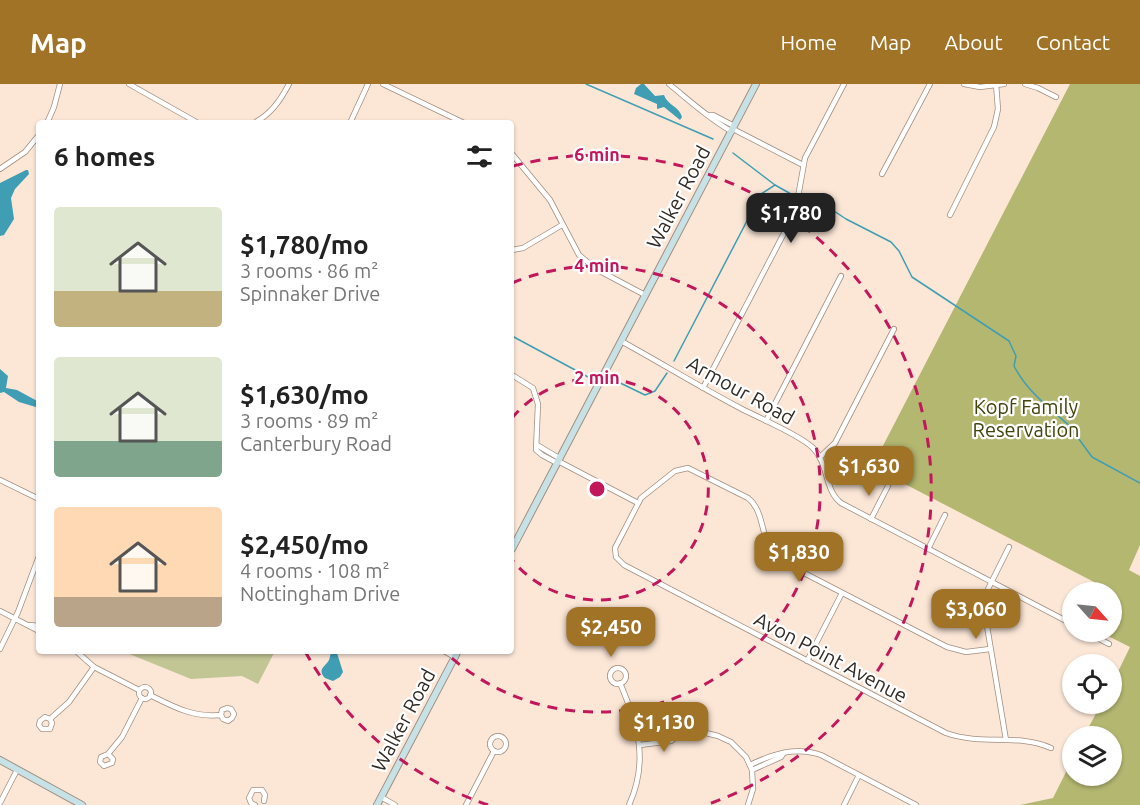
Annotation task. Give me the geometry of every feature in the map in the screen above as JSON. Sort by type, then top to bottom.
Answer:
[{"type":"street","points":[[48,120],[60,84]]},
{"type":"street","points":[[129,84],[193,120]]},
{"type":"street","points":[[260,120],[267,116],[282,98],[289,84]]},
{"type":"street","points":[[351,120],[368,84]]},
{"type":"street","points":[[383,84],[458,120]]},
{"type":"street","points":[[669,84],[695,108],[803,165]]},
{"type":"street","name":"Walker Road","points":[[514,545],[756,84]]},
{"type":"street","points":[[703,388],[793,216],[803,165],[844,84]]},
{"type":"street","points":[[882,174],[930,84]]},
{"type":"street","points":[[964,84],[980,87],[1004,84]]},
{"type":"street","points":[[950,215],[994,127],[998,109],[996,84]]},
{"type":"street","points":[[1025,84],[1056,97]]},
{"type":"street","points":[[0,169],[25,152],[36,139]]},
{"type":"street","points":[[514,156],[550,200],[573,246],[587,263],[645,295]]},
{"type":"street","points":[[514,250],[523,248],[562,225]]},
{"type":"street","points":[[766,421],[841,276]]},
{"type":"street","points":[[894,329],[835,443],[820,457],[833,496],[841,503],[1062,619]]},
{"type":"street","name":"Armour Road","points":[[621,341],[807,443],[820,457]]},
{"type":"street","points":[[514,376],[533,388],[537,396],[537,445],[558,461],[638,503],[643,496],[675,471],[683,468],[692,469],[754,504],[769,549],[774,557],[947,648],[966,652],[990,649]]},
{"type":"street","points":[[0,480],[36,498]]},
{"type":"street","points":[[871,519],[888,486]]},
{"type":"street","name":"Avon Point Avenue","points":[[638,503],[615,548],[616,557],[621,564],[946,733],[972,740],[1033,742],[1050,748]]},
{"type":"street","points":[[928,549],[945,515]]},
{"type":"street","points":[[1006,740],[984,613],[985,598],[991,582],[1009,547]]},
{"type":"street","points":[[0,649],[36,564]]},
{"type":"street","points":[[807,661],[842,593]]},
{"type":"street","points":[[0,611],[36,626]]},
{"type":"street","points":[[1105,642],[1109,644]]},
{"type":"street","points":[[79,654],[94,667],[140,690]]},
{"type":"street","name":"Walker Road","points":[[379,803],[457,654]]},
{"type":"street","points":[[50,719],[69,702],[94,667]]},
{"type":"street","points":[[620,683],[634,718],[640,745],[637,781],[629,805]]},
{"type":"street","points":[[140,690],[144,687],[148,688],[150,695],[187,712],[208,716],[221,715]]},
{"type":"street","points":[[140,690],[139,694],[142,698]]},
{"type":"street","points":[[142,698],[146,699],[150,695]]},
{"type":"street","points":[[108,754],[127,729],[142,698]]},
{"type":"street","points":[[639,738],[702,732],[723,738],[740,750],[751,767],[753,789],[748,805]]},
{"type":"street","points":[[640,745],[671,741],[679,735]]},
{"type":"street","points":[[466,805],[494,751]]},
{"type":"street","points":[[751,767],[781,757],[783,754],[797,751],[812,752],[916,805]]},
{"type":"street","points":[[0,760],[82,805]]},
{"type":"street","points":[[0,803],[18,770]]},
{"type":"street","points":[[844,805],[859,775]]},
{"type":"street","points":[[253,790],[262,790],[265,795],[264,801],[257,805],[251,803],[249,798],[253,790]]},
{"type":"street","points":[[264,801],[271,805]]},
{"type":"street","points":[[379,803],[394,805]]},
{"type":"green space","name":"Kopf Family Reservation","points":[[1070,84],[1140,84],[1140,545],[1129,570],[1140,576],[1140,805],[1020,805],[1053,798],[1062,780],[1062,786],[1122,786],[1122,726],[1089,726],[1096,714],[1122,714],[1122,663],[1130,647],[1120,642],[1122,642],[1122,582],[1094,582],[872,467]]},
{"type":"green space","points":[[129,654],[273,654],[258,684],[242,676],[191,679]]},
{"type":"water","points":[[644,84],[655,96],[664,95],[680,113],[682,117],[680,120],[664,107],[657,109],[657,104],[634,94],[636,88]]},
{"type":"water","points":[[26,170],[29,174],[15,189],[11,198],[14,219],[4,235],[0,236],[0,183]]},
{"type":"water","points":[[0,369],[8,376],[6,388],[17,390],[36,400],[36,407],[19,402],[4,392],[0,393]]},
{"type":"water","points":[[330,654],[337,654],[343,672],[333,681],[325,678],[322,672],[322,668],[329,660]]},
{"type":"waterway","points":[[586,84],[713,139]]},
{"type":"waterway","points":[[733,153],[775,185]]},
{"type":"waterway","points":[[674,361],[761,194],[775,185],[791,194]]},
{"type":"waterway","points":[[805,196],[819,201],[846,219],[891,242],[899,251],[912,277],[1009,341],[1016,356],[1014,366],[1019,375],[1039,399],[1070,426]]},
{"type":"waterway","points":[[514,337],[590,378]]},
{"type":"waterway","points":[[612,379],[645,395],[655,391],[667,373]]},
{"type":"waterway","points":[[1073,431],[1092,457],[1140,483]]}]
